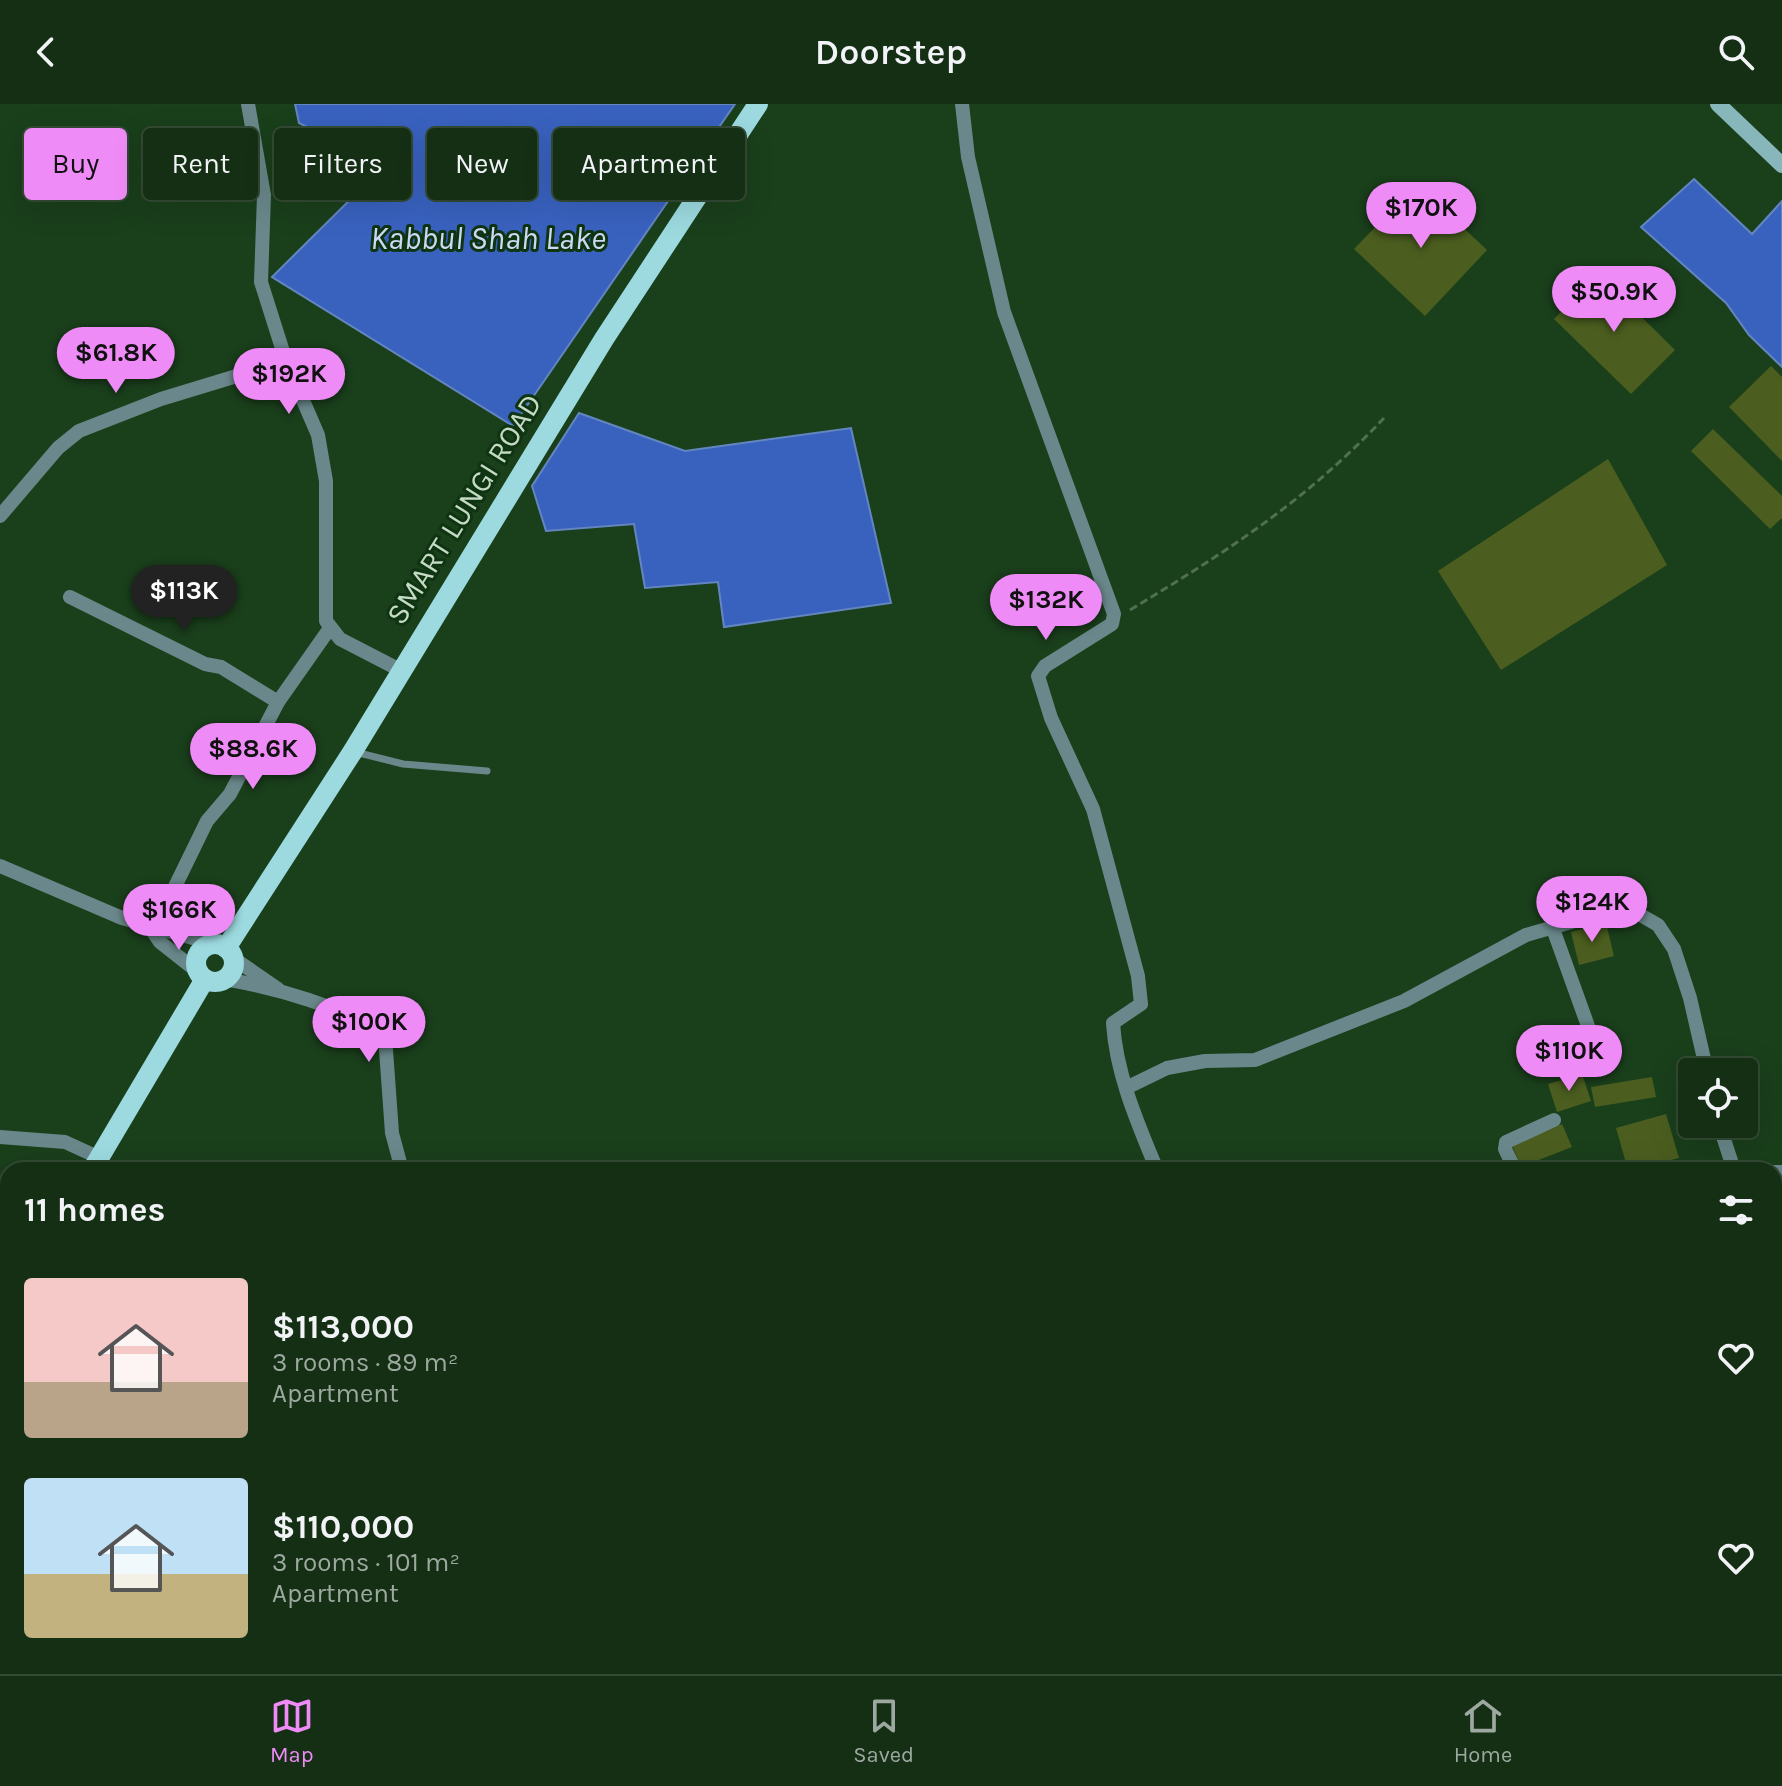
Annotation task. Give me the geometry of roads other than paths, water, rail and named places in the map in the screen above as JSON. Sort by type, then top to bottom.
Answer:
[{"type":"main road","name":"SMART LUNGI ROAD","points":[[224,950],[353,751],[604,339],[758,104]]},
{"type":"main road","points":[[97,1162],[209,977],[231,972],[224,950],[198,954],[209,977]]},
{"type":"street","points":[[248,104],[264,195],[261,282],[286,361],[318,435],[326,481],[325,613],[330,628],[353,647],[400,670]]},
{"type":"street","points":[[962,104],[968,157],[1004,312],[1114,620],[1042,668],[1038,676],[1051,718],[1093,809],[1142,992],[1141,1004],[1113,1023],[1126,1088],[1154,1162]]},
{"type":"street","points":[[1718,104],[1782,165]]},
{"type":"street","points":[[0,516],[58,448],[79,431],[161,399],[286,361]]},
{"type":"street","points":[[70,597],[205,664],[221,667],[278,702]]},
{"type":"street","points":[[148,926],[167,903],[207,821],[230,794],[278,702],[330,628]]},
{"type":"street","points":[[0,866],[148,926],[165,928],[224,950],[285,994]]},
{"type":"street","points":[[1126,1088],[1167,1068],[1205,1061],[1255,1060],[1404,1001],[1468,964],[1552,926],[1613,910],[1637,913],[1658,925],[1678,962],[1703,1058]]},
{"type":"street","points":[[148,926],[160,942],[209,977],[285,994],[354,1018],[385,1036],[392,1133],[400,1162]]},
{"type":"street","points":[[1552,926],[1588,1026],[1593,1065]]},
{"type":"street","points":[[1511,1162],[1505,1149],[1506,1142],[1554,1120]]},
{"type":"street","points":[[0,1137],[65,1142],[93,1162]]},
{"type":"street","points":[[1724,1138],[1731,1162]]},
{"type":"lane","points":[[353,751],[403,764],[487,771]]},
{"type":"water","name":"Kabbul Shah Lake","points":[[295,104],[735,104],[718,128],[553,128],[553,200],[669,200],[513,426],[272,277],[350,200],[411,200],[411,128],[309,128],[299,123]]},
{"type":"water","points":[[1694,179],[1752,234],[1782,201],[1782,367],[1749,335],[1726,303],[1641,227]]},
{"type":"water","points":[[579,413],[685,451],[851,428],[891,603],[724,627],[718,582],[645,588],[634,524],[546,531],[532,486]]}]
